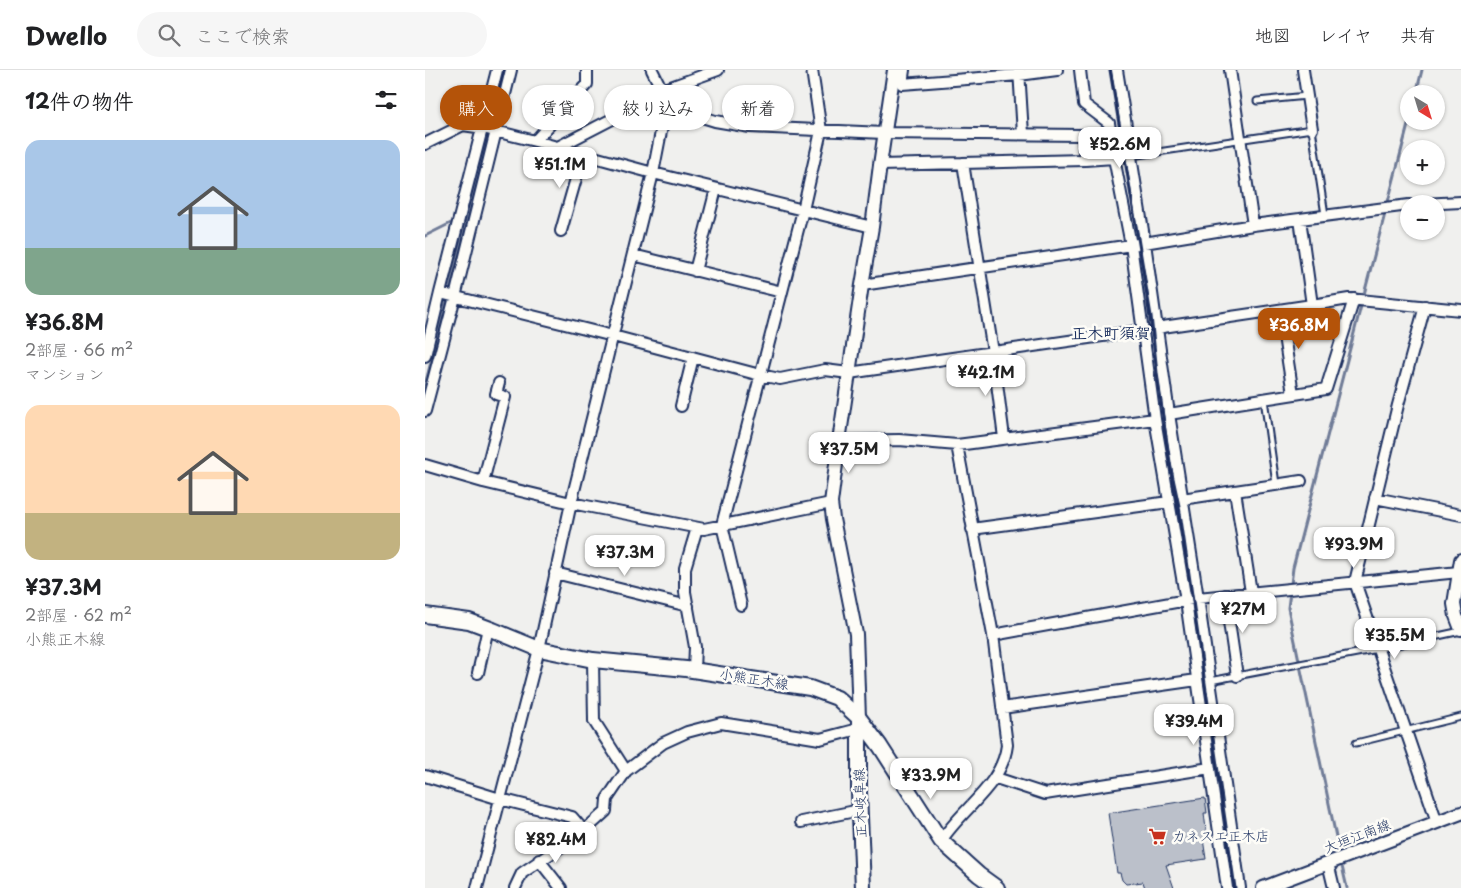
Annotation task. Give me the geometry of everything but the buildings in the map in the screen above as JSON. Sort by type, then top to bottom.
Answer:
[{"type":"main road","name":"小熊正木線","points":[[425,615],[469,622],[539,649],[593,660],[694,670],[810,688],[837,698],[880,746],[941,841],[979,875],[997,888]]},
{"type":"main road","name":"正木岐阜線","points":[[859,723],[863,888]]},
{"type":"street","points":[[493,85],[497,70]]},
{"type":"street","points":[[425,411],[511,70]]},
{"type":"street","points":[[535,141],[587,84],[587,70]]},
{"type":"street","points":[[652,70],[660,85]]},
{"type":"street","points":[[676,85],[718,70]]},
{"type":"street","points":[[741,605],[722,525],[803,210],[821,131],[812,70]]},
{"type":"street","points":[[515,888],[522,873],[584,831],[607,812],[607,799],[626,771],[663,743],[687,732],[721,723],[820,739],[859,723],[857,634],[831,503],[862,285],[873,227],[884,133],[894,70]]},
{"type":"street","points":[[904,70],[902,84],[1057,70]]},
{"type":"street","points":[[1080,70],[1084,104],[1109,123],[1131,245],[1155,419],[1186,601],[1227,888]]},
{"type":"street","points":[[1117,70],[1145,243],[1156,328],[1240,888]]},
{"type":"street","points":[[1230,70],[1253,225]]},
{"type":"street","points":[[1303,70],[1312,129]]},
{"type":"street","points":[[1019,73],[1023,134]]},
{"type":"street","points":[[712,120],[750,127],[821,131],[1083,135],[1085,160]]},
{"type":"street","points":[[557,147],[604,123]]},
{"type":"street","points":[[425,144],[453,130]]},
{"type":"street","points":[[425,356],[428,329],[440,293],[482,130]]},
{"type":"street","points":[[489,130],[653,174],[873,227]]},
{"type":"street","points":[[477,888],[539,649],[571,503],[653,174],[661,130]]},
{"type":"street","points":[[561,231],[583,154]]},
{"type":"street","points":[[880,165],[1114,158]]},
{"type":"street","points":[[963,163],[993,352],[1004,438]]},
{"type":"street","points":[[695,271],[717,189]]},
{"type":"street","points":[[1445,203],[1461,202]]},
{"type":"street","points":[[862,285],[1253,225],[1400,206]]},
{"type":"street","points":[[1300,219],[1312,305]]},
{"type":"street","points":[[633,255],[782,292]]},
{"type":"street","points":[[440,293],[780,379],[825,370],[849,373],[1137,331]]},
{"type":"street","points":[[1156,328],[1354,299],[1461,310]]},
{"type":"street","points":[[1169,414],[1326,389],[1354,299]]},
{"type":"street","points":[[1425,306],[1355,582],[1437,822]]},
{"type":"street","points":[[1280,310],[1293,394]]},
{"type":"street","points":[[681,406],[693,357]]},
{"type":"street","points":[[483,482],[505,397],[496,394],[499,383]]},
{"type":"street","points":[[839,441],[899,440],[957,445],[1155,419]]},
{"type":"street","points":[[941,841],[995,778],[1005,755],[1007,745],[993,635],[957,445]]},
{"type":"street","points":[[425,465],[483,482],[571,503],[704,529],[831,503]]},
{"type":"street","points":[[1182,499],[1301,481]]},
{"type":"street","points":[[1235,491],[1251,592]]},
{"type":"street","points":[[1375,498],[1461,515]]},
{"type":"street","points":[[972,529],[1169,502]]},
{"type":"street","points":[[694,670],[695,647],[685,592],[685,568],[697,528]]},
{"type":"street","points":[[993,635],[1198,598],[1355,582],[1460,566],[1454,604],[1461,630]]},
{"type":"street","points":[[555,573],[688,606]]},
{"type":"street","points":[[1225,595],[1237,676]]},
{"type":"street","points":[[477,673],[488,628]]},
{"type":"street","points":[[593,660],[594,720],[626,771]]},
{"type":"street","points":[[1002,708],[1197,680]]},
{"type":"street","points":[[995,778],[1045,794],[1210,768]]},
{"type":"street","points":[[425,776],[500,799],[572,817],[584,831]]},
{"type":"street","points":[[801,822],[860,810]]},
{"type":"street","name":"大垣江南線","points":[[1263,888],[1461,813]]},
{"type":"street","points":[[539,860],[561,888]]},
{"type":"street","points":[[1329,863],[1334,888]]},
{"type":"lane","points":[[1257,101],[1307,96]]},
{"type":"lane","points":[[1131,156],[1312,129],[1325,216]]},
{"type":"lane","points":[[1264,399],[1276,485]]},
{"type":"lane","points":[[1210,681],[1378,649],[1461,630]]},
{"type":"lane","points":[[1356,743],[1461,718]]},
{"type":"waterway","points":[[500,85],[504,70]]},
{"type":"waterway","points":[[1418,85],[1422,70]]},
{"type":"waterway","points":[[1340,856],[1288,608],[1293,568],[1407,130]]},
{"type":"waterway","points":[[450,287],[488,133]]},
{"type":"waterway","points":[[425,236],[451,223]]},
{"type":"waterway","points":[[425,385],[446,303]]},
{"type":"waterway","points":[[1341,862],[1347,888]]},
{"type":"railway","points":[[1110,70],[1151,316],[1169,460],[1179,506],[1235,888]]},
{"type":"place","name":"カネスエ正木店","points":[[1158,836]]},
{"type":"district","name":"正木町須賀","points":[[1111,333]]}]
